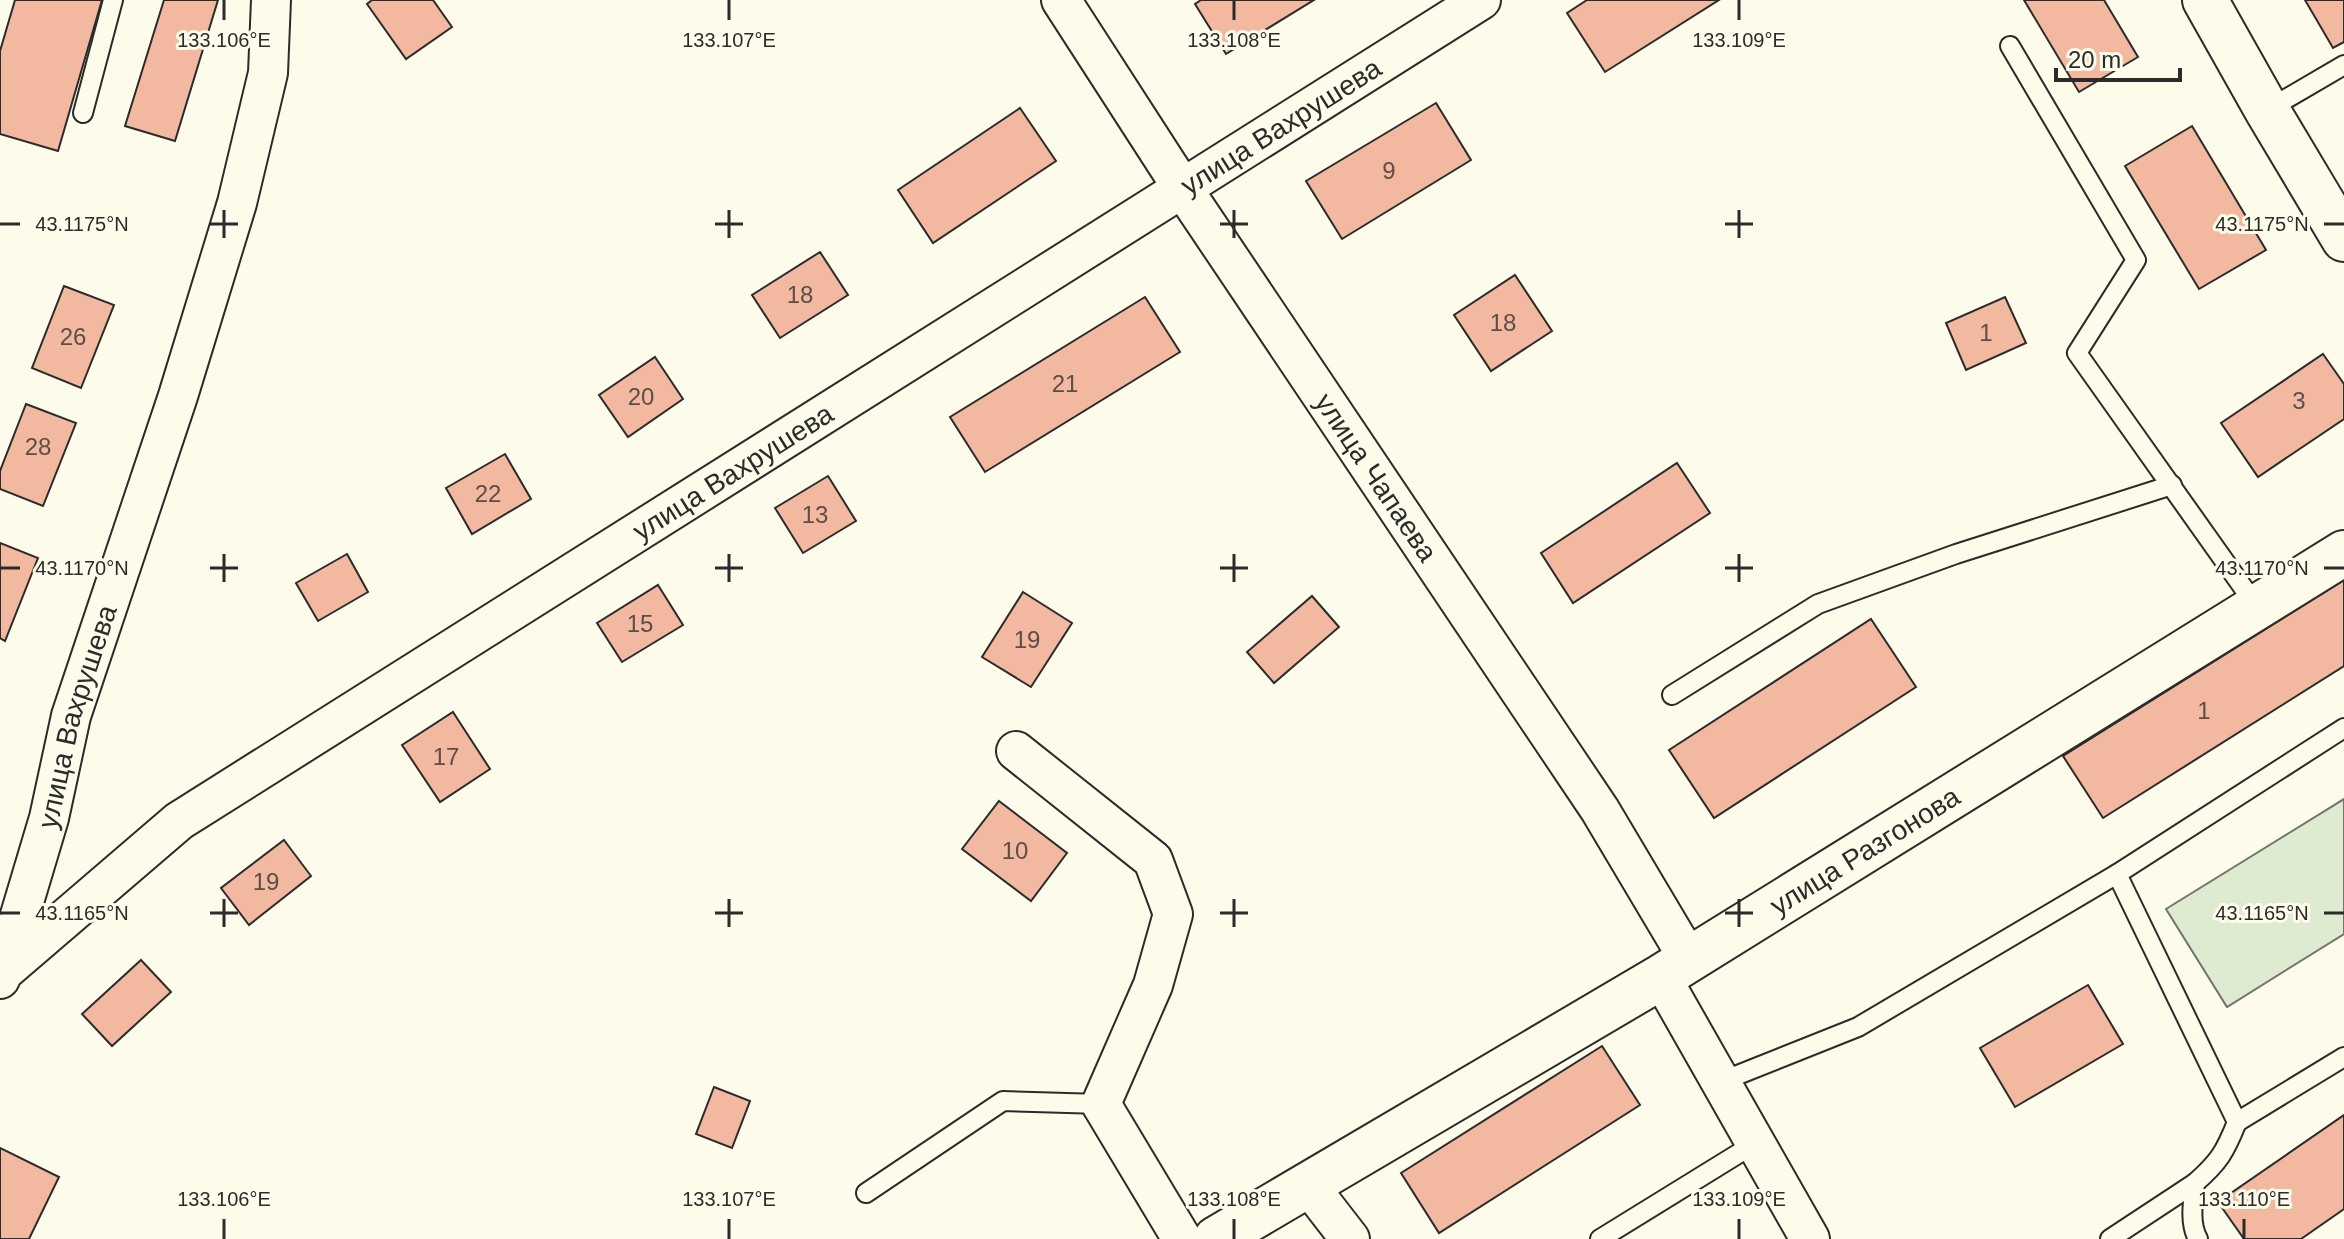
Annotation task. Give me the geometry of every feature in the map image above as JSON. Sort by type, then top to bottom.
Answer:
[{"type":"street","name":"улица Вахрушева","points":[[2,976],[49,818],[71,716],[178,396],[237,203],[268,73],[271,0]]},
{"type":"street","name":"улица Чапаева","points":[[1061,0],[1183,189],[1600,810],[1674,968],[1720,1082],[1810,1239]]},
{"type":"street","name":"улица Вахрушева","points":[[2,976],[179,821],[1481,0]]},
{"type":"street","points":[[2205,0],[2344,239]]},
{"type":"street","name":"улица Разгонова","points":[[1209,1239],[1309,1186],[1674,968],[2344,553]]},
{"type":"street","points":[[1016,751],[1153,860],[1173,914],[1153,985],[1101,1104],[1209,1239]]},
{"type":"street","points":[[1309,1186],[1350,1239]]},
{"type":"lane","points":[[83,113],[113,0]]},
{"type":"lane","points":[[2010,46],[2136,260],[2077,353],[2257,607]]},
{"type":"lane","points":[[2267,110],[2344,65]]},
{"type":"lane","points":[[1672,695],[1818,604],[1956,554],[2172,485]]},
{"type":"lane","points":[[1720,1082],[1858,1027],[2117,874],[2344,728]]},
{"type":"lane","points":[[2117,874],[2237,1122]]},
{"type":"lane","points":[[2110,1239],[2211,1169],[2225,1153],[2237,1122],[2344,1057]]},
{"type":"lane","points":[[866,1193],[1003,1101],[1101,1104]]},
{"type":"lane","points":[[1600,1239],[1754,1144]]},
{"type":"lane","points":[[2195,1183],[2192,1207],[2198,1239]]},
{"type":"green space","points":[[2344,799],[2344,934],[2227,1007],[2166,909]]},
{"type":"building","points":[[15,0],[102,0],[58,151],[0,134],[0,51]]},
{"type":"building","points":[[164,0],[218,0],[175,141],[125,126]]},
{"type":"building","points":[[372,0],[433,0],[452,27],[406,59],[367,4]]},
{"type":"building","points":[[1201,0],[1314,0],[1226,54],[1195,4]]},
{"type":"building","points":[[1587,0],[1719,0],[1605,72],[1567,13]]},
{"type":"building","points":[[2024,0],[2104,0],[2138,57],[2079,92]]},
{"type":"building","points":[[2305,0],[2344,0],[2344,42],[2333,48]]},
{"type":"building","points":[[1436,103],[1471,160],[1342,239],[1306,181]]},
{"type":"building","points":[[1020,108],[1056,161],[933,243],[898,190]]},
{"type":"building","points":[[2192,126],[2266,250],[2199,289],[2125,166]]},
{"type":"building","points":[[820,252],[848,295],[780,338],[752,295]]},
{"type":"building","points":[[1515,275],[1552,331],[1491,371],[1454,315]]},
{"type":"building","points":[[64,286],[114,305],[81,388],[32,368]]},
{"type":"building","points":[[1145,297],[1180,352],[985,472],[950,417]]},
{"type":"building","points":[[2005,297],[2026,343],[1966,370],[1946,323]]},
{"type":"building","points":[[2323,354],[2344,384],[2344,419],[2258,477],[2221,423]]},
{"type":"building","points":[[655,357],[683,399],[628,437],[599,395]]},
{"type":"building","points":[[26,404],[76,423],[43,506],[0,489],[0,471]]},
{"type":"building","points":[[505,454],[531,499],[472,534],[446,488]]},
{"type":"building","points":[[1677,463],[1710,513],[1573,603],[1541,553]]},
{"type":"building","points":[[828,476],[856,521],[803,553],[775,508]]},
{"type":"building","points":[[0,543],[38,558],[5,641],[0,638]]},
{"type":"building","points":[[347,554],[368,592],[318,621],[296,583]]},
{"type":"building","points":[[2344,580],[2344,666],[2103,818],[2063,756]]},
{"type":"building","points":[[658,585],[683,625],[622,662],[597,623]]},
{"type":"building","points":[[1023,592],[1072,623],[1031,687],[982,657]]},
{"type":"building","points":[[1312,596],[1339,627],[1274,683],[1247,652]]},
{"type":"building","points":[[1871,619],[1916,687],[1714,818],[1669,750]]},
{"type":"building","points":[[453,712],[490,769],[440,802],[402,745]]},
{"type":"building","points":[[999,801],[1067,853],[1031,901],[962,849]]},
{"type":"building","points":[[284,840],[311,876],[249,925],[221,888]]},
{"type":"building","points":[[141,960],[171,992],[112,1046],[82,1014]]},
{"type":"building","points":[[2088,985],[2123,1044],[2015,1107],[1980,1048]]},
{"type":"building","points":[[1602,1046],[1640,1105],[1439,1233],[1401,1173]]},
{"type":"building","points":[[714,1087],[750,1101],[732,1148],[696,1134]]},
{"type":"building","points":[[2344,1115],[2344,1209],[2301,1239],[2244,1239],[2218,1202]]},
{"type":"building","points":[[0,1148],[59,1177],[29,1239],[0,1239]]}]
